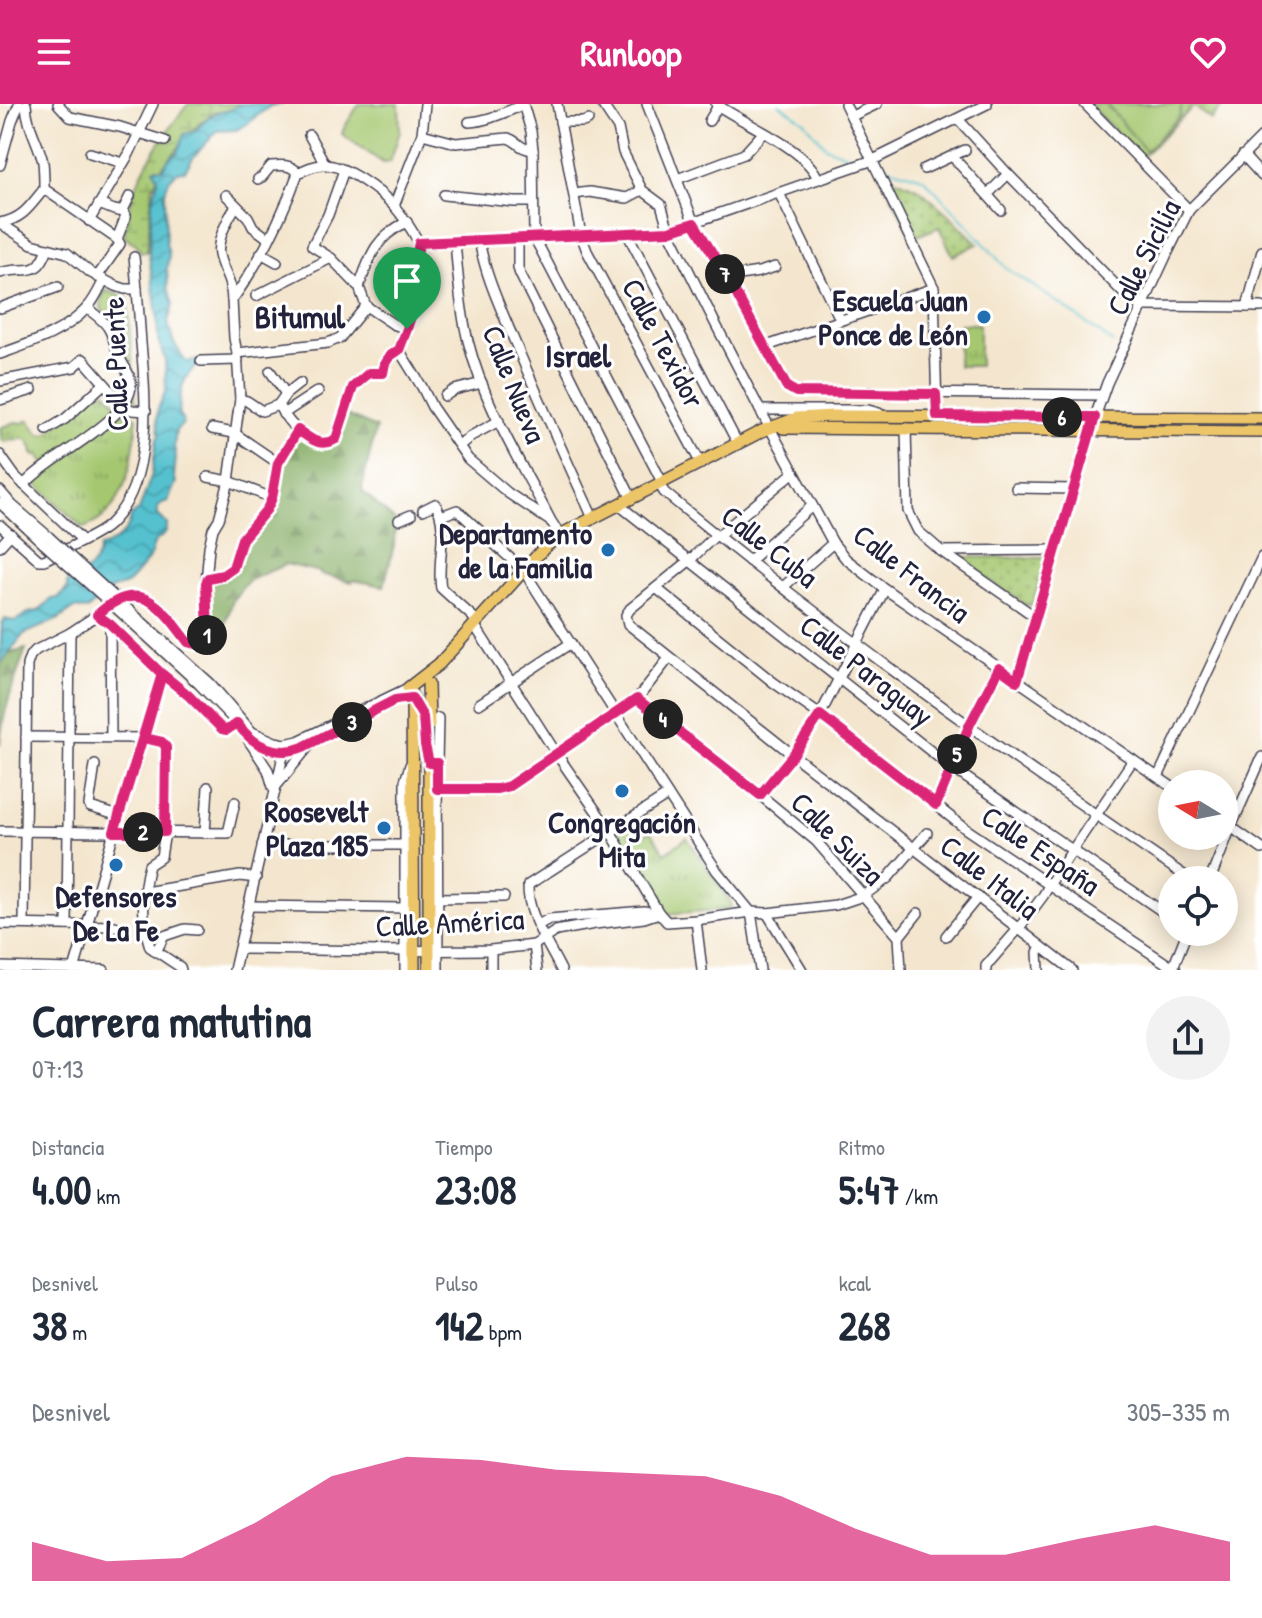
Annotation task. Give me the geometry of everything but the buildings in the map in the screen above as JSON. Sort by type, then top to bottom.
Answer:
[{"type":"main road","points":[[414,970],[409,951],[413,754],[410,693],[544,548],[560,535],[738,444],[797,418],[1262,418]]},
{"type":"main road","points":[[772,428],[1262,432]]},
{"type":"main road","points":[[429,970],[434,951],[433,763],[428,684],[439,664]]},
{"type":"main road","points":[[410,693],[428,684]]},
{"type":"main road","points":[[410,693],[423,717],[425,745],[433,763]]},
{"type":"street","points":[[58,104],[70,117],[92,117],[165,141]]},
{"type":"street","points":[[89,221],[109,190],[153,104]]},
{"type":"street","points":[[394,206],[422,134],[425,104]]},
{"type":"street","points":[[469,122],[485,121],[523,104]]},
{"type":"street","name":"Calle Cuba","points":[[523,104],[533,150],[534,237],[660,478],[664,492],[749,561],[969,727],[1170,866]]},
{"type":"street","name":"Calle Texidor","points":[[557,104],[581,235],[587,251],[701,464]]},
{"type":"street","name":"Calle Francia","points":[[602,104],[618,128],[623,152],[642,190],[661,204],[669,231],[760,410],[833,543],[846,559],[1158,777]]},
{"type":"street","points":[[647,104],[694,223],[787,387],[796,392],[1102,395]]},
{"type":"street","points":[[845,104],[934,288],[937,416]]},
{"type":"street","points":[[852,116],[877,104]]},
{"type":"street","points":[[419,243],[669,231],[873,160],[987,104]]},
{"type":"street","points":[[1085,104],[1189,210]]},
{"type":"street","points":[[709,121],[717,105],[801,156],[814,169],[818,179]]},
{"type":"street","points":[[0,165],[22,107]]},
{"type":"street","points":[[0,223],[13,221],[22,215],[44,189],[43,162],[22,107]]},
{"type":"street","points":[[958,119],[1133,303],[1143,306],[1262,307]]},
{"type":"street","points":[[560,122],[588,120]]},
{"type":"street","points":[[677,179],[744,154],[763,133]]},
{"type":"street","points":[[422,134],[456,143],[508,138],[513,140],[517,150],[533,150]]},
{"type":"street","points":[[309,135],[325,164]]},
{"type":"street","name":"Calle Sicilia","points":[[1095,417],[1102,395],[1189,210],[1262,137]]},
{"type":"street","points":[[924,169],[965,150]]},
{"type":"street","points":[[90,153],[123,163]]},
{"type":"street","points":[[1243,155],[1262,176]]},
{"type":"street","points":[[952,156],[1001,210]]},
{"type":"street","points":[[232,300],[269,239],[298,173],[325,164],[344,170],[376,190],[394,206],[419,243],[419,290],[399,350],[385,363],[383,373],[369,373],[353,387],[333,442],[318,443],[289,423],[281,409],[286,394],[300,383]]},
{"type":"street","points":[[258,179],[271,166],[292,167],[298,173]]},
{"type":"street","points":[[344,170],[328,215],[312,246],[331,258],[359,287],[366,306],[393,324],[407,329]]},
{"type":"street","points":[[988,194],[1008,174]]},
{"type":"street","points":[[0,354],[55,333],[87,308],[120,244],[44,189]]},
{"type":"street","points":[[574,194],[590,192],[627,198],[642,190]]},
{"type":"street","points":[[779,193],[840,319]]},
{"type":"street","points":[[226,195],[248,217],[253,227],[269,239]]},
{"type":"street","points":[[444,195],[533,202]]},
{"type":"street","points":[[117,239],[126,216],[123,210],[130,196]]},
{"type":"street","points":[[458,209],[459,197]]},
{"type":"street","points":[[99,204],[124,212]]},
{"type":"street","points":[[24,924],[27,665],[30,656],[125,598],[147,598],[162,608],[188,642],[197,644],[208,634],[206,583],[209,547],[229,481],[240,399],[231,284],[219,258],[218,248],[226,222],[236,206]]},
{"type":"street","points":[[359,287],[373,249],[394,228],[407,222]]},
{"type":"street","points":[[0,223],[32,244],[67,253],[100,279],[125,289],[137,289]]},
{"type":"street","points":[[627,233],[738,444]]},
{"type":"street","points":[[518,238],[520,274],[632,499]]},
{"type":"street","points":[[479,240],[495,299],[593,518]]},
{"type":"street","name":"Calle Nueva","points":[[455,242],[465,323],[482,383],[560,535]]},
{"type":"street","points":[[0,273],[33,270],[44,261],[48,248]]},
{"type":"street","points":[[1247,307],[1262,251]]},
{"type":"street","points":[[261,253],[277,262]]},
{"type":"street","name":"Calle Puente","points":[[11,534],[39,560],[44,560],[107,527],[131,493],[141,455],[146,411],[134,257]]},
{"type":"street","points":[[256,296],[331,258]]},
{"type":"street","points":[[727,277],[775,267]]},
{"type":"street","points":[[1,304],[58,287]]},
{"type":"street","points":[[764,347],[934,288]]},
{"type":"street","points":[[201,361],[328,343],[340,338],[366,306]]},
{"type":"street","points":[[24,485],[48,464],[95,433],[123,405],[131,389],[109,327],[87,308]]},
{"type":"street","points":[[399,350],[432,407],[468,459],[508,493],[551,521]]},
{"type":"street","points":[[0,381],[74,367],[83,359],[123,405],[132,410],[146,411]]},
{"type":"street","points":[[270,371],[286,394]]},
{"type":"street","points":[[445,396],[454,390],[482,383]]},
{"type":"street","points":[[47,430],[65,419],[104,384]]},
{"type":"street","points":[[0,400],[32,390]]},
{"type":"street","points":[[240,399],[262,411],[281,409],[318,391]]},
{"type":"street","points":[[760,410],[868,410],[890,416]]},
{"type":"street","points":[[772,428],[776,418],[797,410]]},
{"type":"street","points":[[1017,681],[1095,417]]},
{"type":"street","points":[[459,446],[499,421]]},
{"type":"street","points":[[906,428],[908,511],[918,531],[941,551],[1037,618]]},
{"type":"street","points":[[212,429],[234,433],[278,463]]},
{"type":"street","points":[[208,578],[223,575],[233,568],[242,539],[267,509],[278,463],[298,430]]},
{"type":"street","points":[[0,455],[24,485],[82,540]]},
{"type":"street","points":[[656,588],[794,472]]},
{"type":"street","points":[[208,477],[229,481],[272,498]]},
{"type":"street","points":[[1016,488],[1074,489]]},
{"type":"street","points":[[0,491],[46,541]]},
{"type":"street","points":[[0,503],[129,614],[239,722],[264,739],[284,748],[410,693]]},
{"type":"street","points":[[423,510],[435,504],[440,511],[441,588],[474,618],[475,626],[510,682],[610,831],[659,913]]},
{"type":"street","name":"Calle Paraguay","points":[[619,505],[952,768],[1158,909]]},
{"type":"street","points":[[749,561],[812,506]]},
{"type":"street","points":[[441,516],[457,510],[524,571],[717,871],[751,912],[760,970]]},
{"type":"street","points":[[399,520],[411,515]]},
{"type":"street","points":[[0,525],[11,534],[0,546]]},
{"type":"street","points":[[783,587],[833,543]]},
{"type":"street","points":[[941,551],[1056,550]]},
{"type":"street","points":[[1161,770],[1262,557]]},
{"type":"street","name":"Calle Italia","points":[[656,588],[630,609],[626,615],[629,626],[1072,970]]},
{"type":"street","name":"Calle España","points":[[656,588],[773,682],[966,829],[1173,969]]},
{"type":"street","points":[[760,795],[820,715],[885,589]]},
{"type":"street","points":[[97,615],[222,729],[227,730],[239,722]]},
{"type":"street","points":[[110,624],[111,737]]},
{"type":"street","points":[[67,925],[70,633]]},
{"type":"street","points":[[479,704],[571,643]]},
{"type":"street","points":[[437,789],[497,789],[509,786],[637,699],[669,658]]},
{"type":"street","points":[[936,805],[969,727],[999,668]]},
{"type":"street","points":[[74,969],[162,674]]},
{"type":"street","points":[[245,734],[257,745],[295,750],[410,693]]},
{"type":"street","name":"Calle Suiza","points":[[637,699],[816,841],[899,937]]},
{"type":"street","points":[[438,718],[433,763],[437,789],[434,951],[438,970]]},
{"type":"street","points":[[239,722],[268,770],[274,790]]},
{"type":"street","points":[[26,737],[144,738],[162,742],[166,747],[165,832],[161,857],[149,865],[143,918],[150,947],[181,970]]},
{"type":"street","points":[[274,790],[313,742]]},
{"type":"street","points":[[234,970],[284,748]]},
{"type":"street","points":[[405,970],[409,951],[405,908],[405,781],[413,754]]},
{"type":"street","points":[[1238,803],[1262,757]]},
{"type":"street","points":[[986,970],[986,966],[1050,885],[1133,760]]},
{"type":"street","points":[[95,765],[89,805],[119,816]]},
{"type":"street","points":[[205,833],[208,787]]},
{"type":"street","points":[[536,968],[538,925],[531,907],[528,885],[668,795]]},
{"type":"street","points":[[0,831],[228,833],[235,802]]},
{"type":"street","points":[[1238,832],[1262,849]]},
{"type":"street","name":"Calle América","points":[[538,925],[549,919],[644,911],[659,913],[667,922],[836,905],[863,896],[888,878],[927,833]]},
{"type":"street","points":[[262,845],[404,845]]},
{"type":"street","points":[[145,892],[240,876],[256,878]]},
{"type":"street","points":[[437,898],[504,897]]},
{"type":"street","points":[[946,936],[978,897]]},
{"type":"street","points":[[249,906],[405,908]]},
{"type":"street","name":"Calle América","points":[[239,949],[491,950],[538,942],[556,931],[659,913]]},
{"type":"street","points":[[767,913],[802,970]]},
{"type":"street","points":[[901,970],[899,937],[918,913]]},
{"type":"street","points":[[696,920],[702,970]]},
{"type":"street","points":[[0,924],[115,926]]},
{"type":"street","points":[[156,952],[164,936],[185,929],[197,930]]},
{"type":"street","points":[[538,942],[561,970]]},
{"type":"street","points":[[1173,969],[1182,946]]},
{"type":"street","points":[[1039,970],[1038,952],[1041,947]]},
{"type":"street","points":[[491,950],[491,970]]},
{"type":"street","points":[[0,967],[104,970]]},
{"type":"green space","points":[[188,104],[239,104],[233,110],[213,113],[199,124],[162,167],[153,187],[147,252],[141,252],[136,244],[124,237],[133,195],[152,155]]},
{"type":"green space","points":[[359,104],[399,104],[400,131],[390,162],[383,163],[342,134]]},
{"type":"green space","points":[[1088,104],[1224,104],[1211,120],[1194,106],[1142,157]]},
{"type":"green space","points":[[1106,104],[1182,104],[1179,117],[1146,151]]},
{"type":"green space","points":[[886,175],[918,188],[978,244],[953,256],[939,227],[912,238],[883,178]]},
{"type":"green space","points":[[106,291],[127,297],[136,404],[131,403],[131,378],[125,351],[115,324],[102,311],[102,296]]},
{"type":"green space","points":[[959,324],[979,324],[979,366],[958,366]]},
{"type":"green space","points":[[99,391],[106,391],[118,405],[88,436],[45,463],[37,454],[34,456],[28,440],[22,438],[5,442],[1,439],[0,428],[29,420],[38,433],[48,433]]},
{"type":"green space","points":[[120,412],[137,417],[125,482],[110,510],[98,521],[83,528],[34,482],[38,474]]},
{"type":"green space","points":[[345,414],[376,428],[362,488],[395,521],[394,545],[384,586],[352,582],[286,564],[248,581],[233,600],[219,642],[210,637],[209,582],[230,574],[242,541],[275,503],[278,465],[298,432],[335,443]]},
{"type":"green space","points":[[958,557],[1044,558],[1046,561],[1032,605],[1026,605]]},
{"type":"green space","points":[[26,649],[6,708],[0,745],[0,664],[8,654]]},
{"type":"green space","points":[[634,821],[643,835],[650,831],[665,853],[687,838],[731,903],[730,909],[666,914],[615,833]]},
{"type":"water","points":[[240,104],[283,104],[270,106],[236,130],[217,131],[185,170],[177,172],[169,180],[165,192],[168,287],[173,305],[168,322],[173,341],[185,361],[199,360],[201,363],[185,380],[181,393],[179,417],[183,419],[176,430],[174,447],[176,482],[168,501],[158,508],[158,515],[167,524],[166,532],[156,541],[149,558],[128,583],[109,591],[87,610],[75,608],[59,619],[24,634],[0,664],[2,621],[15,621],[58,598],[67,589],[67,583],[93,565],[100,547],[116,540],[125,531],[131,516],[139,510],[152,474],[159,435],[158,409],[166,390],[165,360],[158,340],[149,256],[152,204],[158,179],[154,169],[163,169],[178,152],[184,134],[215,114]]},
{"type":"waterway","points":[[779,104],[804,121],[826,147],[858,160]]},
{"type":"waterway","points":[[880,165],[923,178],[1006,268],[1113,343]]},
{"type":"place","name":"Escuela Juan Ponce de León","points":[[984,317]]},
{"type":"place","name":"Departamento de la Familia","points":[[608,550]]},
{"type":"place","name":"Congregación Mita","points":[[622,791]]},
{"type":"place","name":"Roosevelt Plaza 185","points":[[384,828]]},
{"type":"place","name":"Defensores De La Fe","points":[[116,865]]},
{"type":"district","name":"Bitumul","points":[[300,316]]},
{"type":"district","name":"Israel","points":[[578,355]]},
{"type":"route","points":[[407,329],[399,350],[385,363],[383,373],[369,373],[353,387],[333,442],[318,443],[298,430],[278,463],[267,509],[242,539],[233,568],[223,575],[208,578],[208,634],[205,639],[197,644],[188,642],[162,608],[147,598],[125,598],[97,615],[162,674],[144,738],[162,742],[166,747],[165,832],[114,832],[162,674],[222,729],[227,730],[237,723],[257,745],[284,752],[303,747],[395,700],[412,698],[423,717],[429,763],[437,763],[437,789],[497,789],[509,786],[637,699],[760,795],[820,715],[936,805],[970,724],[999,668],[1017,681],[1095,417],[937,416],[936,394],[796,392],[787,387],[694,223],[669,231],[419,243],[419,290],[407,329]]}]
